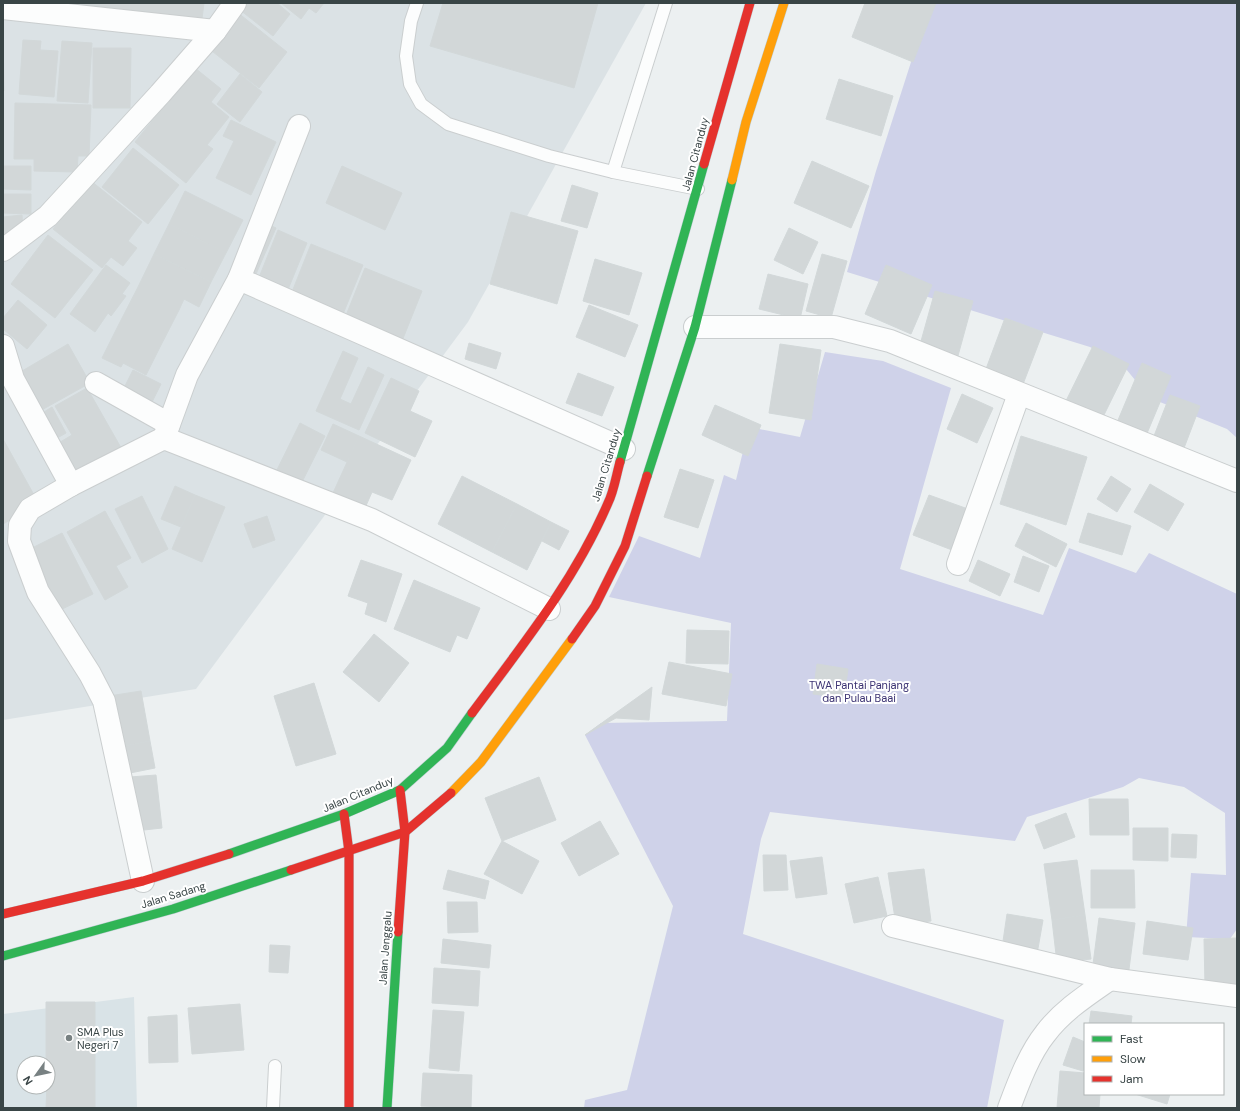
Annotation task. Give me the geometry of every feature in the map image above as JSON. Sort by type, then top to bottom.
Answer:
[{"type":"main road","name":"Jalan Citanduy","points":[[3,914],[143,881],[270,841],[344,814],[400,790],[448,748],[549,609],[588,545],[609,502],[750,3]]},
{"type":"main road","points":[[349,852],[404,832],[446,798],[481,762],[550,671],[595,606],[624,546],[696,327],[746,122],[784,3]]},
{"type":"main road","name":"Jalan Jenggalu","points":[[387,1108],[404,832],[400,790]]},
{"type":"main road","points":[[344,814],[349,852],[349,1108]]},
{"type":"main road","name":"Jalan Sadang","points":[[3,956],[173,909],[349,852]]},
{"type":"street","points":[[3,250],[48,216],[215,31],[236,3]]},
{"type":"street","points":[[3,8],[215,31]]},
{"type":"street","points":[[143,881],[104,701],[90,674],[38,592],[24,558],[19,541],[20,525],[30,509],[167,431],[187,375],[239,279],[300,126]]},
{"type":"street","points":[[239,279],[624,449]]},
{"type":"street","points":[[696,327],[834,327],[890,340],[1019,394],[1237,481]]},
{"type":"street","points":[[3,346],[14,379],[70,485]]},
{"type":"street","points":[[96,383],[167,431],[372,520],[549,609]]},
{"type":"street","points":[[958,564],[1019,394]]},
{"type":"street","points":[[893,926],[1110,979],[1237,996]]},
{"type":"street","points":[[1009,1108],[1021,1078],[1045,1034],[1074,1004],[1110,979]]},
{"type":"lane","points":[[417,3],[411,21],[406,56],[410,84],[421,104],[448,124],[549,156],[613,172],[698,189]]},
{"type":"lane","points":[[613,172],[666,3]]},
{"type":"lane","points":[[273,1108],[275,1066]]},
{"type":"shaded area","points":[[3,3],[646,3],[468,322],[196,689],[3,720]]},
{"type":"shaded area","name":"SMA Plus Negeri 7","points":[[134,997],[137,1108],[3,1108],[3,1014]]},
{"type":"green space","points":[[930,3],[1237,3],[1237,438],[1227,429],[1150,398],[1121,363],[1090,347],[847,272],[876,171]]},
{"type":"green space","name":"TWA Pantai Panjang dan Pulau Baai","points":[[825,352],[883,361],[951,388],[900,569],[1043,615],[1069,548],[1136,573],[1149,553],[1237,594],[1237,929],[1230,939],[1186,937],[1191,873],[1226,875],[1225,813],[1184,787],[1139,778],[1123,787],[1027,817],[1015,841],[770,812],[761,839],[743,934],[1004,1020],[987,1108],[584,1108],[585,1100],[627,1090],[673,906],[585,735],[601,723],[727,721],[731,623],[609,597],[639,536],[700,558],[724,475],[736,480],[749,427],[800,437]]},
{"type":"building","points":[[38,3],[79,3],[79,7]]},
{"type":"building","points":[[82,3],[130,3],[129,18],[81,12]]},
{"type":"building","points":[[130,3],[204,3],[201,26],[129,18]]},
{"type":"building","points":[[237,3],[277,3],[290,14],[273,36],[235,6]]},
{"type":"building","points":[[281,3],[324,3],[316,13],[309,8],[301,19]]},
{"type":"building","points":[[443,3],[598,3],[574,88],[430,46]]},
{"type":"building","points":[[865,3],[936,3],[913,62],[852,37]]},
{"type":"building","points":[[237,12],[287,52],[259,88],[208,48]]},
{"type":"building","points":[[3,35],[4,91],[3,91]]},
{"type":"building","points":[[23,40],[41,41],[40,50],[58,51],[54,97],[19,94]]},
{"type":"building","points":[[62,41],[92,43],[88,103],[57,101]]},
{"type":"building","points":[[93,48],[131,48],[130,108],[93,108]]},
{"type":"building","points":[[195,68],[221,89],[211,102],[229,117],[207,145],[213,149],[186,183],[135,142]]},
{"type":"building","points":[[240,74],[262,92],[240,122],[217,104]]},
{"type":"building","points":[[839,79],[893,96],[881,136],[826,119]]},
{"type":"building","points":[[15,103],[91,105],[89,156],[78,156],[77,172],[34,171],[34,159],[14,159]]},
{"type":"building","points":[[231,120],[276,142],[251,195],[216,178],[234,141],[223,136]]},
{"type":"building","points":[[133,148],[179,185],[148,224],[102,187]]},
{"type":"building","points":[[812,161],[869,186],[851,228],[794,203]]},
{"type":"building","points":[[3,166],[31,166],[31,190],[3,189]]},
{"type":"building","points":[[342,166],[402,193],[385,230],[326,203]]},
{"type":"building","points":[[91,181],[142,222],[128,241],[137,248],[123,266],[111,257],[102,268],[53,229]]},
{"type":"building","points":[[572,185],[598,193],[587,228],[561,221]]},
{"type":"building","points":[[185,191],[243,220],[226,253],[169,224]]},
{"type":"building","points":[[3,194],[31,194],[31,214],[3,213]]},
{"type":"building","points":[[511,212],[578,231],[557,304],[490,284]]},
{"type":"building","points":[[22,215],[23,234],[3,235],[3,217]]},
{"type":"building","points":[[265,223],[276,228],[253,281],[242,276]]},
{"type":"building","points":[[169,224],[226,253],[211,282],[154,254]]},
{"type":"building","points":[[789,228],[818,242],[803,274],[774,260]]},
{"type":"building","points":[[278,230],[307,243],[287,292],[258,280]]},
{"type":"building","points":[[48,235],[93,270],[55,318],[11,284]]},
{"type":"building","points":[[311,244],[363,265],[343,314],[292,292]]},
{"type":"building","points":[[154,254],[211,282],[199,307],[184,299],[179,310],[137,289]]},
{"type":"building","points":[[822,254],[847,261],[831,318],[806,311]]},
{"type":"building","points":[[595,259],[642,273],[629,315],[583,301]]},
{"type":"building","points":[[106,265],[130,283],[122,294],[126,296],[111,316],[108,313],[95,332],[70,314]]},
{"type":"building","points":[[886,265],[932,285],[911,334],[865,314]]},
{"type":"building","points":[[365,268],[422,291],[402,341],[345,318]]},
{"type":"building","points":[[768,274],[808,284],[800,319],[759,309]]},
{"type":"building","points":[[137,289],[179,310],[160,347],[118,326]]},
{"type":"building","points":[[935,291],[973,301],[956,363],[918,352]]},
{"type":"building","points":[[18,300],[47,325],[27,349],[3,329],[3,318]]},
{"type":"building","points":[[589,305],[638,325],[625,357],[576,337]]},
{"type":"building","points":[[1005,318],[1043,332],[1020,392],[983,377]]},
{"type":"building","points":[[118,326],[160,347],[146,375],[123,363],[121,367],[102,358]]},
{"type":"building","points":[[469,343],[501,353],[496,369],[465,359]]},
{"type":"building","points":[[68,344],[90,383],[38,412],[17,374]]},
{"type":"building","points":[[780,344],[821,350],[811,420],[769,413]]},
{"type":"building","points":[[1093,346],[1129,364],[1101,421],[1065,403]]},
{"type":"building","points":[[343,351],[358,358],[340,399],[351,404],[368,367],[384,375],[359,430],[316,411]]},
{"type":"building","points":[[1142,363],[1171,376],[1145,438],[1116,425]]},
{"type":"building","points":[[133,370],[161,384],[150,406],[122,392]]},
{"type":"building","points":[[578,373],[614,387],[602,416],[566,403]]},
{"type":"building","points":[[391,378],[419,391],[410,411],[432,421],[415,457],[365,433]]},
{"type":"building","points":[[87,388],[124,453],[71,482],[52,447],[72,435],[55,406]]},
{"type":"building","points":[[962,394],[993,408],[977,443],[947,429]]},
{"type":"building","points":[[1170,395],[1200,406],[1184,448],[1154,436]]},
{"type":"building","points":[[715,405],[761,425],[748,456],[702,435]]},
{"type":"building","points":[[52,407],[66,433],[50,442],[36,417]]},
{"type":"building","points":[[300,423],[325,436],[300,486],[275,474]]},
{"type":"building","points":[[333,424],[359,436],[347,462],[321,450]]},
{"type":"building","points":[[359,436],[411,460],[392,500],[372,492],[365,508],[333,493]]},
{"type":"building","points":[[1021,436],[1087,457],[1066,525],[1000,504]]},
{"type":"building","points":[[3,439],[39,504],[3,524]]},
{"type":"building","points":[[680,469],[714,480],[698,528],[664,517]]},
{"type":"building","points":[[462,476],[517,504],[492,552],[438,524]]},
{"type":"building","points":[[1111,476],[1131,489],[1117,512],[1097,499]]},
{"type":"building","points":[[1150,484],[1184,504],[1168,531],[1134,512]]},
{"type":"building","points":[[175,486],[195,495],[181,527],[161,519]]},
{"type":"building","points":[[195,495],[225,507],[202,562],[172,549]]},
{"type":"building","points":[[929,495],[968,509],[952,550],[913,535]]},
{"type":"building","points":[[142,496],[168,549],[142,563],[115,509]]},
{"type":"building","points":[[517,504],[551,522],[527,570],[492,552]]},
{"type":"building","points":[[105,511],[131,558],[116,566],[128,587],[105,600],[67,532]]},
{"type":"building","points":[[1088,513],[1131,526],[1122,555],[1079,542]]},
{"type":"building","points":[[267,516],[275,540],[253,548],[244,524]]},
{"type":"building","points":[[551,522],[569,531],[559,550],[542,541]]},
{"type":"building","points":[[1026,523],[1067,544],[1056,567],[1015,546]]},
{"type":"building","points":[[62,533],[93,594],[56,612],[26,551]]},
{"type":"building","points":[[1023,556],[1049,566],[1039,592],[1014,582]]},
{"type":"building","points":[[361,560],[402,574],[386,622],[365,614],[368,603],[348,596]]},
{"type":"building","points":[[978,560],[1010,574],[1000,596],[969,581]]},
{"type":"building","points":[[414,580],[480,608],[467,639],[457,635],[450,652],[394,629]]},
{"type":"building","points":[[687,630],[729,631],[728,664],[686,663]]},
{"type":"building","points":[[374,634],[409,663],[379,702],[343,672]]},
{"type":"building","points":[[669,662],[732,674],[726,706],[662,694]]},
{"type":"building","points":[[817,664],[848,669],[844,698],[813,694]]},
{"type":"building","points":[[314,683],[336,754],[296,766],[274,696]]},
{"type":"building","points":[[652,687],[649,720],[616,718],[585,735]]},
{"type":"building","points":[[141,691],[150,741],[119,747],[109,696]]},
{"type":"building","points":[[150,741],[155,768],[125,774],[119,747]]},
{"type":"building","points":[[156,775],[162,828],[135,831],[130,777]]},
{"type":"building","points":[[539,777],[556,820],[502,841],[485,798]]},
{"type":"building","points":[[1089,799],[1128,799],[1129,835],[1090,835]]},
{"type":"building","points":[[1066,813],[1075,837],[1044,849],[1035,825]]},
{"type":"building","points":[[600,821],[619,854],[579,876],[561,843]]},
{"type":"building","points":[[1133,828],[1168,828],[1168,861],[1133,860]]},
{"type":"building","points":[[1172,834],[1197,835],[1196,858],[1171,857]]},
{"type":"building","points":[[502,841],[539,861],[522,894],[484,874]]},
{"type":"building","points":[[763,855],[786,855],[788,890],[764,891]]},
{"type":"building","points":[[822,857],[827,894],[796,898],[790,861]]},
{"type":"building","points":[[1077,860],[1085,915],[1052,920],[1044,864]]},
{"type":"building","points":[[924,869],[931,921],[896,925],[888,873]]},
{"type":"building","points":[[448,870],[489,881],[485,899],[443,889]]},
{"type":"building","points":[[1091,870],[1134,870],[1135,908],[1091,908]]},
{"type":"building","points":[[878,877],[887,916],[854,923],[845,884]]},
{"type":"building","points":[[447,902],[477,902],[478,932],[448,933]]},
{"type":"building","points":[[1007,914],[1043,920],[1037,954],[1002,948]]},
{"type":"building","points":[[1085,915],[1091,959],[1057,963],[1052,920]]},
{"type":"building","points":[[1099,918],[1135,923],[1128,977],[1092,972]]},
{"type":"building","points":[[1147,921],[1193,928],[1188,960],[1143,954]]},
{"type":"building","points":[[1237,938],[1237,985],[1205,986],[1204,939]]},
{"type":"building","points":[[443,939],[491,945],[489,968],[441,963]]},
{"type":"building","points":[[270,945],[290,946],[288,973],[269,972]]},
{"type":"building","points":[[434,968],[480,971],[478,1006],[432,1003]]},
{"type":"building","points":[[46,1002],[95,1002],[95,1108],[46,1108],[47,1095],[56,1095],[56,1055],[46,1055]]},
{"type":"building","points":[[240,1004],[244,1050],[192,1054],[188,1008]]},
{"type":"building","points":[[433,1010],[464,1012],[459,1071],[429,1068]]},
{"type":"building","points":[[1091,1011],[1132,1016],[1131,1023],[1089,1023]]},
{"type":"building","points":[[177,1015],[178,1062],[149,1063],[148,1017]]},
{"type":"building","points":[[1073,1037],[1084,1042],[1083,1071],[1063,1065]]},
{"type":"building","points":[[1060,1071],[1084,1073],[1084,1095],[1100,1095],[1099,1108],[1057,1108]]},
{"type":"building","points":[[423,1073],[472,1075],[471,1108],[421,1106]]},
{"type":"building","points":[[1138,1095],[1170,1095],[1167,1104]]},
{"type":"traffic: fast","points":[[620,462],[704,164]]},
{"type":"traffic: fast","points":[[647,476],[695,327],[732,180]]},
{"type":"traffic: fast","points":[[229,854],[344,814],[400,790],[447,748],[472,713]]},
{"type":"traffic: fast","points":[[3,956],[173,909],[291,870]]},
{"type":"traffic: fast","points":[[387,1108],[398,932]]},
{"type":"traffic: slow","points":[[732,180],[746,122],[784,3]]},
{"type":"traffic: slow","points":[[451,793],[481,762],[572,639]]},
{"type":"traffic: jam","points":[[704,164],[750,3]]},
{"type":"traffic: jam","points":[[472,713],[546,612],[580,559],[610,498],[620,462]]},
{"type":"traffic: jam","points":[[572,639],[595,606],[625,546],[647,476]]},
{"type":"traffic: jam","points":[[398,932],[405,832],[400,790]]},
{"type":"traffic: jam","points":[[291,870],[405,832],[451,793]]},
{"type":"traffic: jam","points":[[344,814],[349,852],[349,1108]]},
{"type":"traffic: jam","points":[[3,914],[143,881],[229,854]]},
{"type":"place","name":"SMA Plus Negeri 7","points":[[69,1038]]}]
